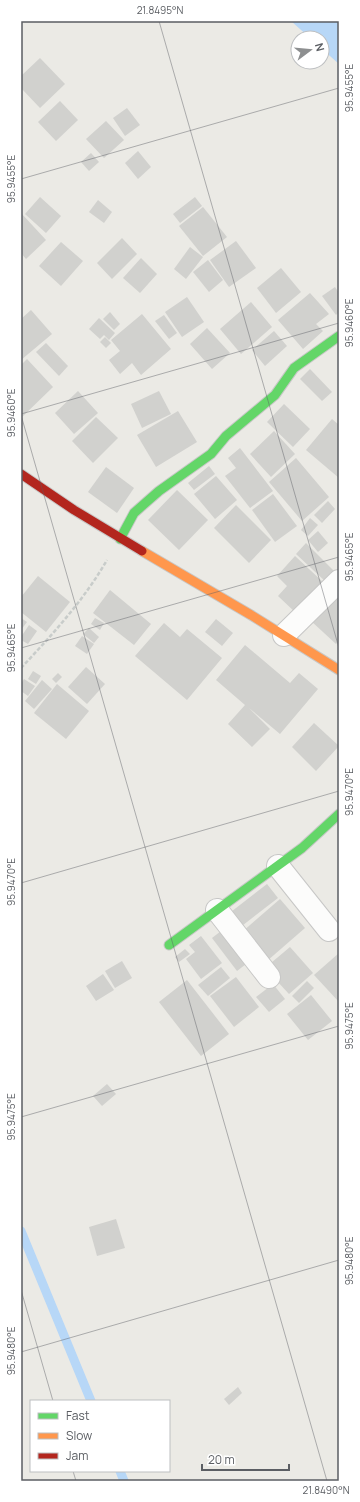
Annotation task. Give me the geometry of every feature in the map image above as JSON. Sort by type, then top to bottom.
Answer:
[{"type":"street","points":[[120,539],[134,512],[159,491],[211,454],[226,436],[275,395],[294,368],[339,336]]},
{"type":"street","points":[[21,474],[120,539],[239,608],[339,670]]},
{"type":"street","points":[[284,635],[339,581]]},
{"type":"street","points":[[168,945],[302,848],[339,814]]},
{"type":"street","points":[[278,866],[329,930]]},
{"type":"street","points":[[217,910],[269,977]]},
{"type":"path","points":[[21,668],[50,638],[97,578],[120,539]]},
{"type":"water","points":[[291,21],[339,21],[339,64],[330,56],[330,30],[301,30]]},
{"type":"building","points":[[40,58],[65,84],[40,108],[21,88],[21,76]]},
{"type":"building","points":[[60,101],[78,120],[56,141],[38,122]]},
{"type":"building","points":[[127,108],[140,125],[125,136],[113,118]]},
{"type":"building","points":[[106,121],[124,140],[104,158],[86,139]]},
{"type":"building","points":[[138,151],[151,167],[138,179],[125,163]]},
{"type":"building","points":[[91,153],[99,162],[89,171],[81,162]]},
{"type":"building","points":[[40,197],[61,216],[46,233],[25,214]]},
{"type":"building","points":[[195,197],[202,206],[180,223],[173,214]]},
{"type":"building","points":[[98,200],[112,212],[104,223],[89,212]]},
{"type":"building","points":[[203,207],[227,237],[203,256],[179,226]]},
{"type":"building","points":[[21,213],[46,240],[26,259],[21,253]]},
{"type":"building","points":[[122,238],[137,254],[112,279],[97,263]]},
{"type":"building","points":[[236,241],[256,268],[229,287],[210,260]]},
{"type":"building","points":[[61,242],[83,261],[61,286],[39,266]]},
{"type":"building","points":[[190,247],[203,257],[186,279],[174,269]]},
{"type":"building","points":[[141,258],[157,274],[140,293],[123,278]]},
{"type":"building","points":[[208,260],[223,280],[209,292],[193,272]]},
{"type":"building","points":[[281,268],[301,292],[276,313],[257,288]]},
{"type":"building","points":[[335,287],[339,293],[339,312],[336,315],[322,296]]},
{"type":"building","points":[[310,293],[329,314],[316,324],[323,331],[303,349],[278,320]]},
{"type":"building","points":[[187,297],[204,322],[182,337],[165,312]]},
{"type":"building","points":[[251,302],[272,327],[241,354],[220,329]]},
{"type":"building","points":[[31,310],[52,334],[21,360],[21,319]]},
{"type":"building","points":[[110,312],[120,324],[114,330],[103,319]]},
{"type":"building","points":[[142,314],[171,349],[141,375],[132,363],[120,374],[109,360],[120,351],[111,340]]},
{"type":"building","points":[[164,315],[177,333],[169,339],[155,321]]},
{"type":"building","points":[[99,318],[115,333],[109,340],[104,335],[100,339],[89,329]]},
{"type":"building","points":[[207,328],[230,353],[212,369],[190,344]]},
{"type":"building","points":[[274,331],[287,346],[265,366],[252,350]]},
{"type":"building","points":[[105,337],[111,343],[106,348],[100,342]]},
{"type":"building","points":[[46,343],[68,366],[59,376],[36,352]]},
{"type":"building","points":[[27,359],[53,387],[21,418],[21,365]]},
{"type":"building","points":[[310,369],[332,392],[322,401],[300,379]]},
{"type":"building","points":[[78,391],[98,413],[74,434],[55,413]]},
{"type":"building","points":[[159,391],[171,414],[142,428],[131,404]]},
{"type":"building","points":[[284,404],[310,429],[293,447],[267,422]]},
{"type":"building","points":[[178,411],[197,442],[156,467],[137,435]]},
{"type":"building","points":[[96,417],[118,438],[93,463],[72,441]]},
{"type":"building","points":[[332,419],[339,425],[339,478],[306,450]]},
{"type":"building","points":[[274,431],[295,454],[271,477],[250,454]]},
{"type":"building","points":[[240,448],[273,491],[250,508],[225,476],[236,468],[228,458]]},
{"type":"building","points":[[296,458],[329,497],[302,521],[269,482]]},
{"type":"building","points":[[209,466],[215,474],[194,490],[188,483]]},
{"type":"building","points":[[106,467],[134,488],[117,513],[88,492]]},
{"type":"building","points":[[216,476],[237,500],[215,519],[194,494]]},
{"type":"building","points":[[177,490],[208,520],[179,550],[148,520]]},
{"type":"building","points":[[273,494],[297,526],[275,542],[252,510]]},
{"type":"building","points":[[328,501],[335,509],[322,523],[314,515]]},
{"type":"building","points":[[236,505],[271,540],[249,563],[214,528]]},
{"type":"building","points":[[310,518],[318,525],[308,536],[301,530]]},
{"type":"building","points":[[318,531],[328,543],[318,552],[308,540]]},
{"type":"building","points":[[306,543],[335,572],[326,582],[296,554]]},
{"type":"building","points":[[295,556],[324,583],[296,613],[278,596],[287,586],[277,576]]},
{"type":"building","points":[[38,576],[70,602],[46,632],[21,612],[21,597]]},
{"type":"building","points":[[110,590],[151,624],[134,645],[93,613]]},
{"type":"building","points":[[335,594],[339,598],[339,641],[336,644],[310,620]]},
{"type":"building","points":[[21,618],[27,622],[21,630]]},
{"type":"building","points":[[95,618],[104,623],[100,630],[91,624]]},
{"type":"building","points":[[216,619],[233,633],[222,646],[205,632]]},
{"type":"building","points":[[164,623],[180,637],[187,629],[222,658],[187,700],[135,656]]},
{"type":"building","points":[[29,625],[37,631],[28,644],[21,640],[21,637]]},
{"type":"building","points":[[89,628],[99,637],[94,643],[83,634]]},
{"type":"building","points":[[82,636],[94,644],[87,654],[75,646]]},
{"type":"building","points":[[245,645],[290,683],[299,673],[318,689],[280,734],[249,708],[270,729],[252,747],[228,724],[245,705],[216,680]]},
{"type":"building","points":[[86,667],[105,684],[87,704],[68,687]]},
{"type":"building","points":[[33,671],[41,676],[36,684],[28,679]]},
{"type":"building","points":[[58,673],[62,677],[56,683],[52,679]]},
{"type":"building","points":[[24,679],[35,686],[28,696],[21,691],[21,684]]},
{"type":"building","points":[[42,680],[52,689],[34,709],[25,701]]},
{"type":"building","points":[[57,684],[89,711],[66,739],[34,713]]},
{"type":"building","points":[[314,723],[339,746],[316,771],[292,747]]},
{"type":"building","points":[[267,884],[278,898],[238,929],[227,915]]},
{"type":"building","points":[[280,899],[305,928],[267,961],[242,932]]},
{"type":"building","points":[[225,928],[250,961],[237,971],[212,938]]},
{"type":"building","points":[[201,936],[222,963],[201,979],[186,959],[195,952],[189,945]]},
{"type":"building","points":[[290,947],[313,973],[289,994],[265,968]]},
{"type":"building","points":[[185,949],[190,954],[179,962],[175,957]]},
{"type":"building","points":[[339,953],[339,1002],[314,975]]},
{"type":"building","points":[[122,961],[132,978],[115,988],[105,971]]},
{"type":"building","points":[[221,967],[230,978],[208,996],[198,985]]},
{"type":"building","points":[[103,974],[114,990],[96,1001],[86,986]]},
{"type":"building","points":[[236,977],[259,1007],[234,1027],[210,996]]},
{"type":"building","points":[[187,980],[229,1034],[201,1056],[159,1002]]},
{"type":"building","points":[[307,981],[314,988],[299,1003],[292,996]]},
{"type":"building","points":[[273,984],[285,999],[269,1012],[256,997]]},
{"type":"building","points":[[311,995],[332,1021],[308,1040],[287,1014]]},
{"type":"building","points":[[107,1084],[116,1094],[102,1106],[93,1096]]},
{"type":"building","points":[[116,1219],[125,1248],[97,1256],[89,1227]]},
{"type":"building","points":[[238,1387],[242,1393],[229,1405],[224,1399]]},
{"type":"waterway","points":[[21,1231],[91,1400]]},
{"type":"waterway","points":[[120,1472],[124,1481]]},
{"type":"traffic: fast","points":[[120,539],[134,513],[159,491],[211,454],[226,436],[275,395],[294,368],[339,336]]},
{"type":"traffic: fast","points":[[169,945],[302,848],[339,814]]},
{"type":"traffic: slow","points":[[142,551],[251,615],[339,670]]},
{"type":"traffic: jam","points":[[21,474],[74,510],[142,551]]}]
